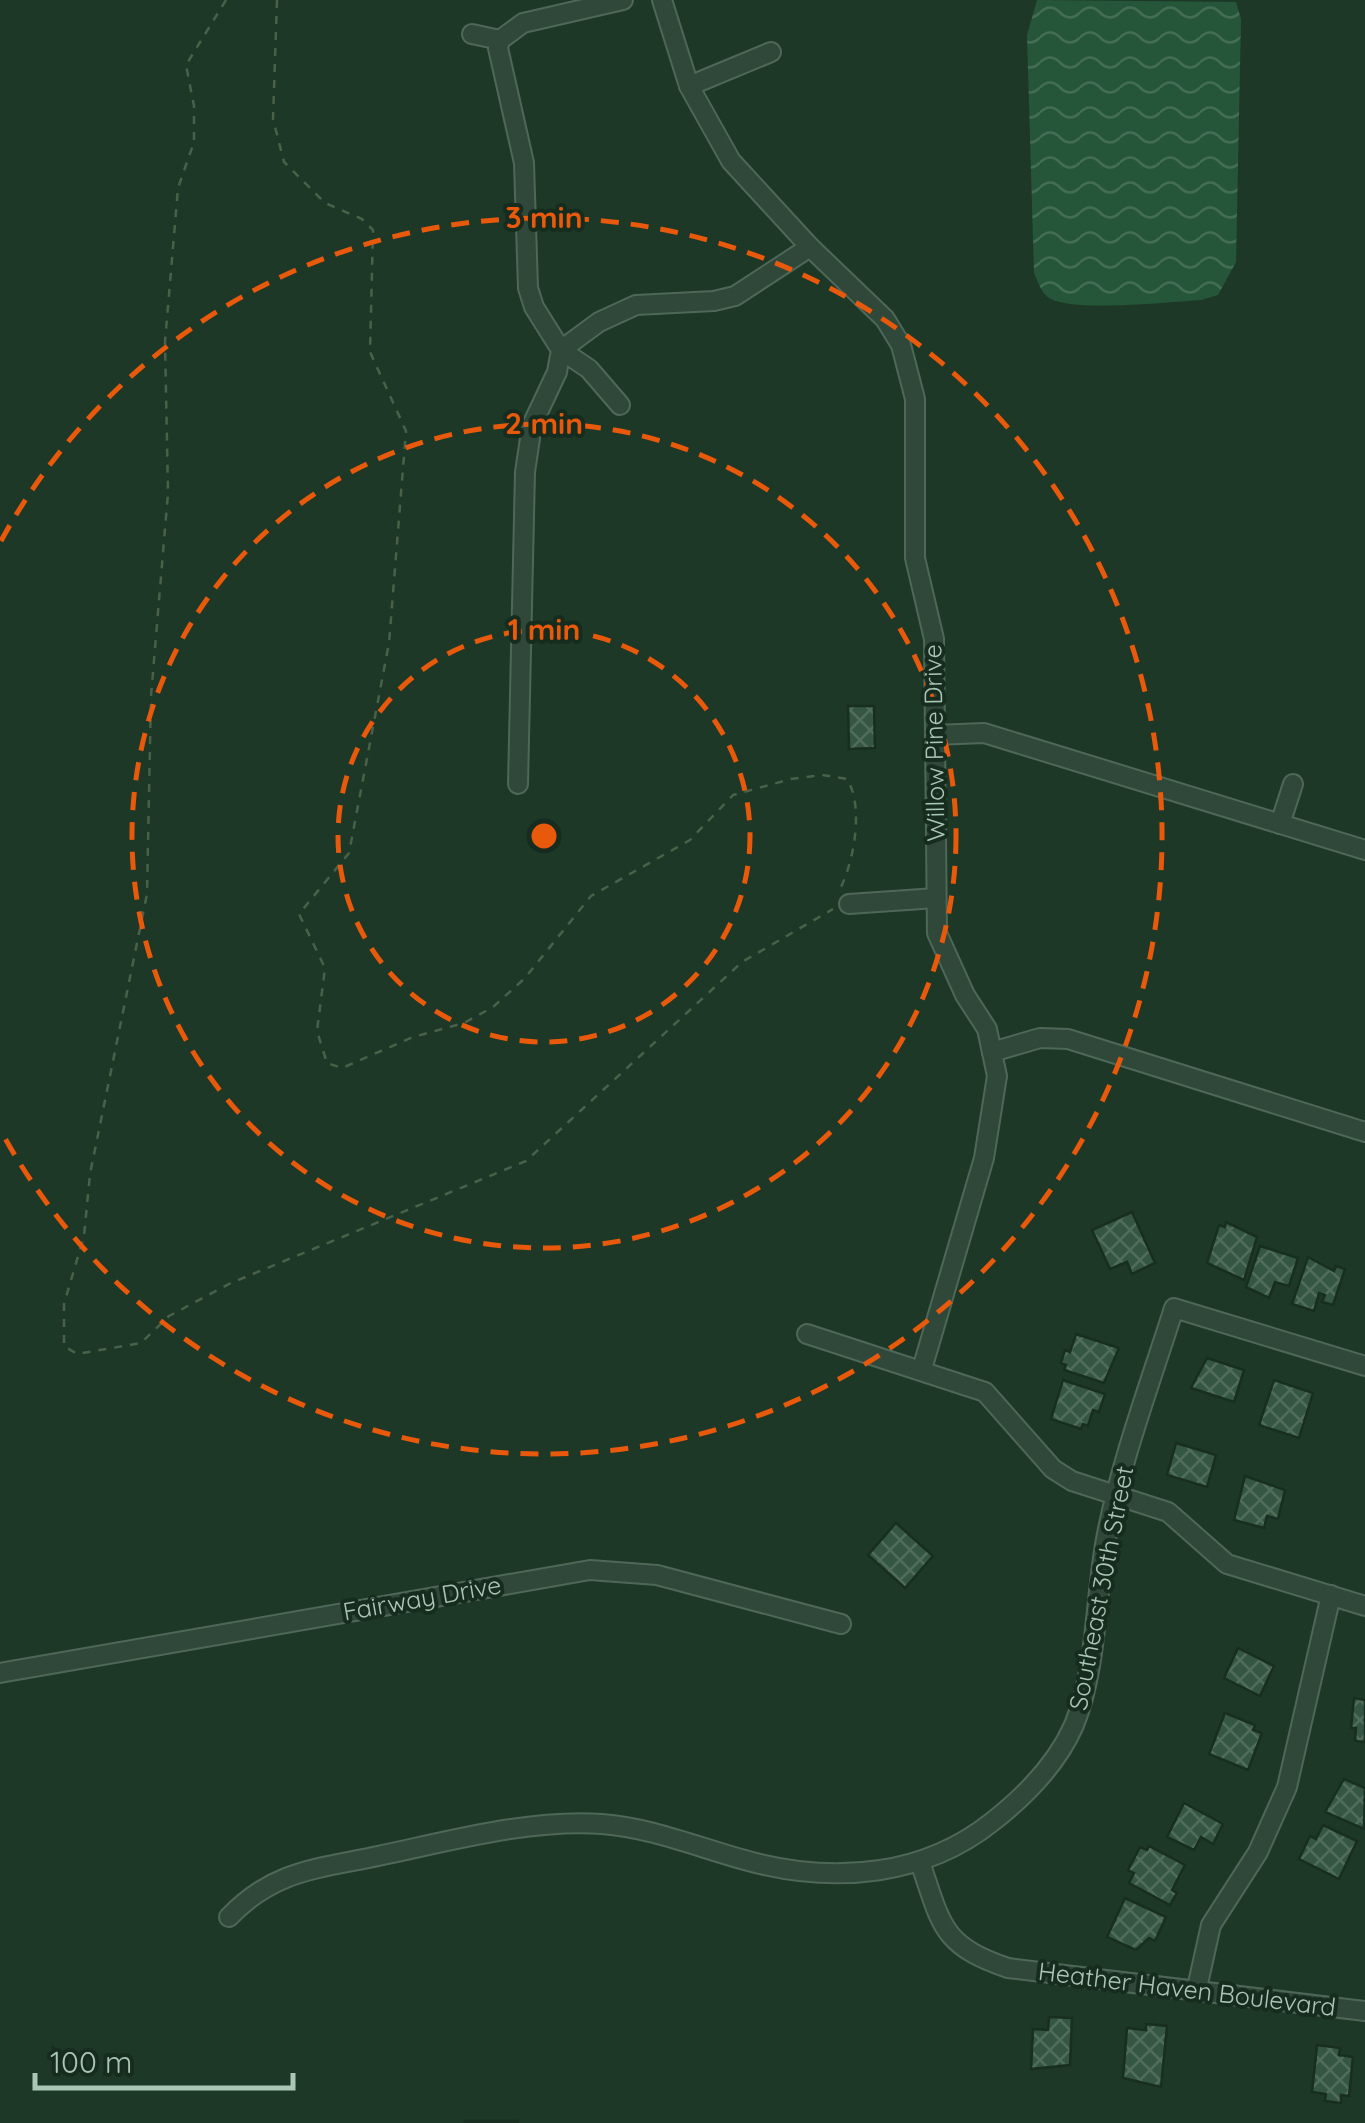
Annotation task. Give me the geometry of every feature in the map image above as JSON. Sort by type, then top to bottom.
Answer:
[{"type":"street","points":[[620,405],[590,369],[560,350],[534,307],[528,288],[519,127],[498,48],[500,40],[522,22],[623,0]]},
{"type":"street","name":"Willow Pine Drive","points":[[662,0],[689,86],[731,161],[810,248],[885,319],[901,344],[915,399],[915,558],[934,639],[937,934],[964,995],[987,1029],[997,1076],[990,1128],[922,1369]]},
{"type":"street","points":[[472,34],[500,40]]},
{"type":"street","points":[[689,86],[772,52]]},
{"type":"street","points":[[518,784],[525,472],[532,425],[557,372],[560,350],[598,322],[636,305],[714,301],[735,296],[810,248]]},
{"type":"street","points":[[935,735],[984,733],[1365,850]]},
{"type":"street","points":[[1280,824],[1293,784]]},
{"type":"street","points":[[849,904],[936,898]]},
{"type":"street","points":[[992,1052],[1040,1038],[1068,1039],[1365,1132]]},
{"type":"street","name":"Southeast 30th Street","points":[[229,1917],[249,1896],[283,1876],[452,1841],[568,1824],[646,1832],[805,1873],[847,1875],[920,1862],[975,1836],[1019,1800],[1074,1725],[1086,1679],[1115,1494],[1174,1308],[1365,1366]]},
{"type":"street","points":[[808,1334],[985,1392],[1053,1469],[1168,1512],[1227,1564],[1365,1606]]},
{"type":"street","name":"Fairway Drive","points":[[0,1673],[590,1570],[656,1575],[841,1624]]},
{"type":"street","points":[[1197,1988],[1211,1925],[1258,1852],[1287,1787],[1331,1595]]},
{"type":"street","name":"Heather Haven Boulevard","points":[[920,1862],[939,1918],[966,1953],[1008,1968],[1365,2011]]},
{"type":"path","points":[[226,0],[186,65],[194,106],[194,142],[178,188],[165,342],[168,493],[151,696],[148,894],[90,1174],[84,1236],[64,1304],[64,1346],[76,1354],[142,1343],[170,1316],[231,1284],[526,1161],[751,954],[830,910],[849,904]]},
{"type":"path","points":[[276,0],[273,106],[284,162],[326,203],[362,219],[373,230],[371,359],[406,431],[389,642],[378,715],[352,818],[352,846],[342,864],[299,910],[316,944],[326,981],[319,1045],[327,1064],[342,1068],[414,1038],[464,1024],[493,1007],[525,978],[592,896],[690,840],[734,796],[778,781],[822,775],[846,779],[853,794],[854,842],[846,876],[830,910]]},
{"type":"water","points":[[1037,0],[1236,2],[1241,19],[1236,262],[1218,295],[1201,300],[1101,306],[1064,303],[1043,291],[1034,273],[1027,35]]},
{"type":"building","points":[[848,706],[874,706],[875,748],[849,749]]},
{"type":"building","points":[[1132,1212],[1155,1263],[1132,1274],[1127,1262],[1110,1269],[1092,1230]]},
{"type":"building","points":[[1226,1222],[1257,1237],[1244,1280],[1207,1263],[1219,1225],[1225,1227]]},
{"type":"building","points":[[1260,1246],[1298,1258],[1289,1286],[1275,1282],[1269,1298],[1246,1287]]},
{"type":"building","points":[[1308,1257],[1334,1271],[1336,1266],[1345,1269],[1333,1305],[1322,1302],[1325,1295],[1319,1293],[1314,1311],[1292,1304]]},
{"type":"building","points":[[1076,1334],[1119,1348],[1104,1383],[1064,1370],[1066,1365],[1061,1363],[1065,1350],[1070,1352]]},
{"type":"building","points":[[1207,1358],[1244,1370],[1234,1402],[1191,1388]]},
{"type":"building","points":[[1063,1380],[1105,1394],[1099,1412],[1093,1410],[1088,1426],[1083,1424],[1081,1429],[1051,1419]]},
{"type":"building","points":[[1274,1380],[1313,1393],[1299,1438],[1259,1425]]},
{"type":"building","points":[[1176,1443],[1216,1455],[1207,1487],[1167,1475]]},
{"type":"building","points":[[1245,1476],[1285,1490],[1278,1519],[1267,1516],[1264,1528],[1234,1520]]},
{"type":"building","points":[[896,1523],[933,1556],[905,1588],[868,1555]]},
{"type":"building","points":[[1238,1648],[1274,1666],[1260,1696],[1224,1678]]},
{"type":"building","points":[[1354,1698],[1365,1700],[1365,1742],[1355,1741],[1356,1728],[1351,1728]]},
{"type":"building","points":[[1225,1713],[1255,1725],[1253,1730],[1262,1733],[1248,1770],[1209,1754]]},
{"type":"building","points":[[1344,1779],[1365,1788],[1364,1829],[1325,1812]]},
{"type":"building","points":[[1184,1803],[1223,1824],[1213,1844],[1201,1837],[1194,1850],[1167,1837]]},
{"type":"building","points":[[1323,1825],[1357,1841],[1339,1879],[1299,1859],[1310,1836],[1316,1839]]},
{"type":"building","points":[[1149,1846],[1185,1865],[1172,1890],[1177,1893],[1170,1905],[1129,1883],[1134,1873],[1128,1870],[1140,1847],[1147,1850]]},
{"type":"building","points":[[1125,1898],[1166,1917],[1155,1941],[1149,1938],[1136,1950],[1107,1937]]},
{"type":"building","points":[[1049,2017],[1072,2018],[1070,2065],[1031,2069],[1033,2029],[1048,2030]]},
{"type":"building","points":[[1146,2024],[1167,2026],[1161,2087],[1123,2078],[1127,2028],[1146,2030]]},
{"type":"building","points":[[1317,2045],[1340,2048],[1339,2055],[1353,2057],[1349,2096],[1341,2095],[1341,2103],[1325,2101],[1326,2094],[1312,2092]]},
{"type":"building","points":[[518,2121],[518,2123],[465,2123]]}]
